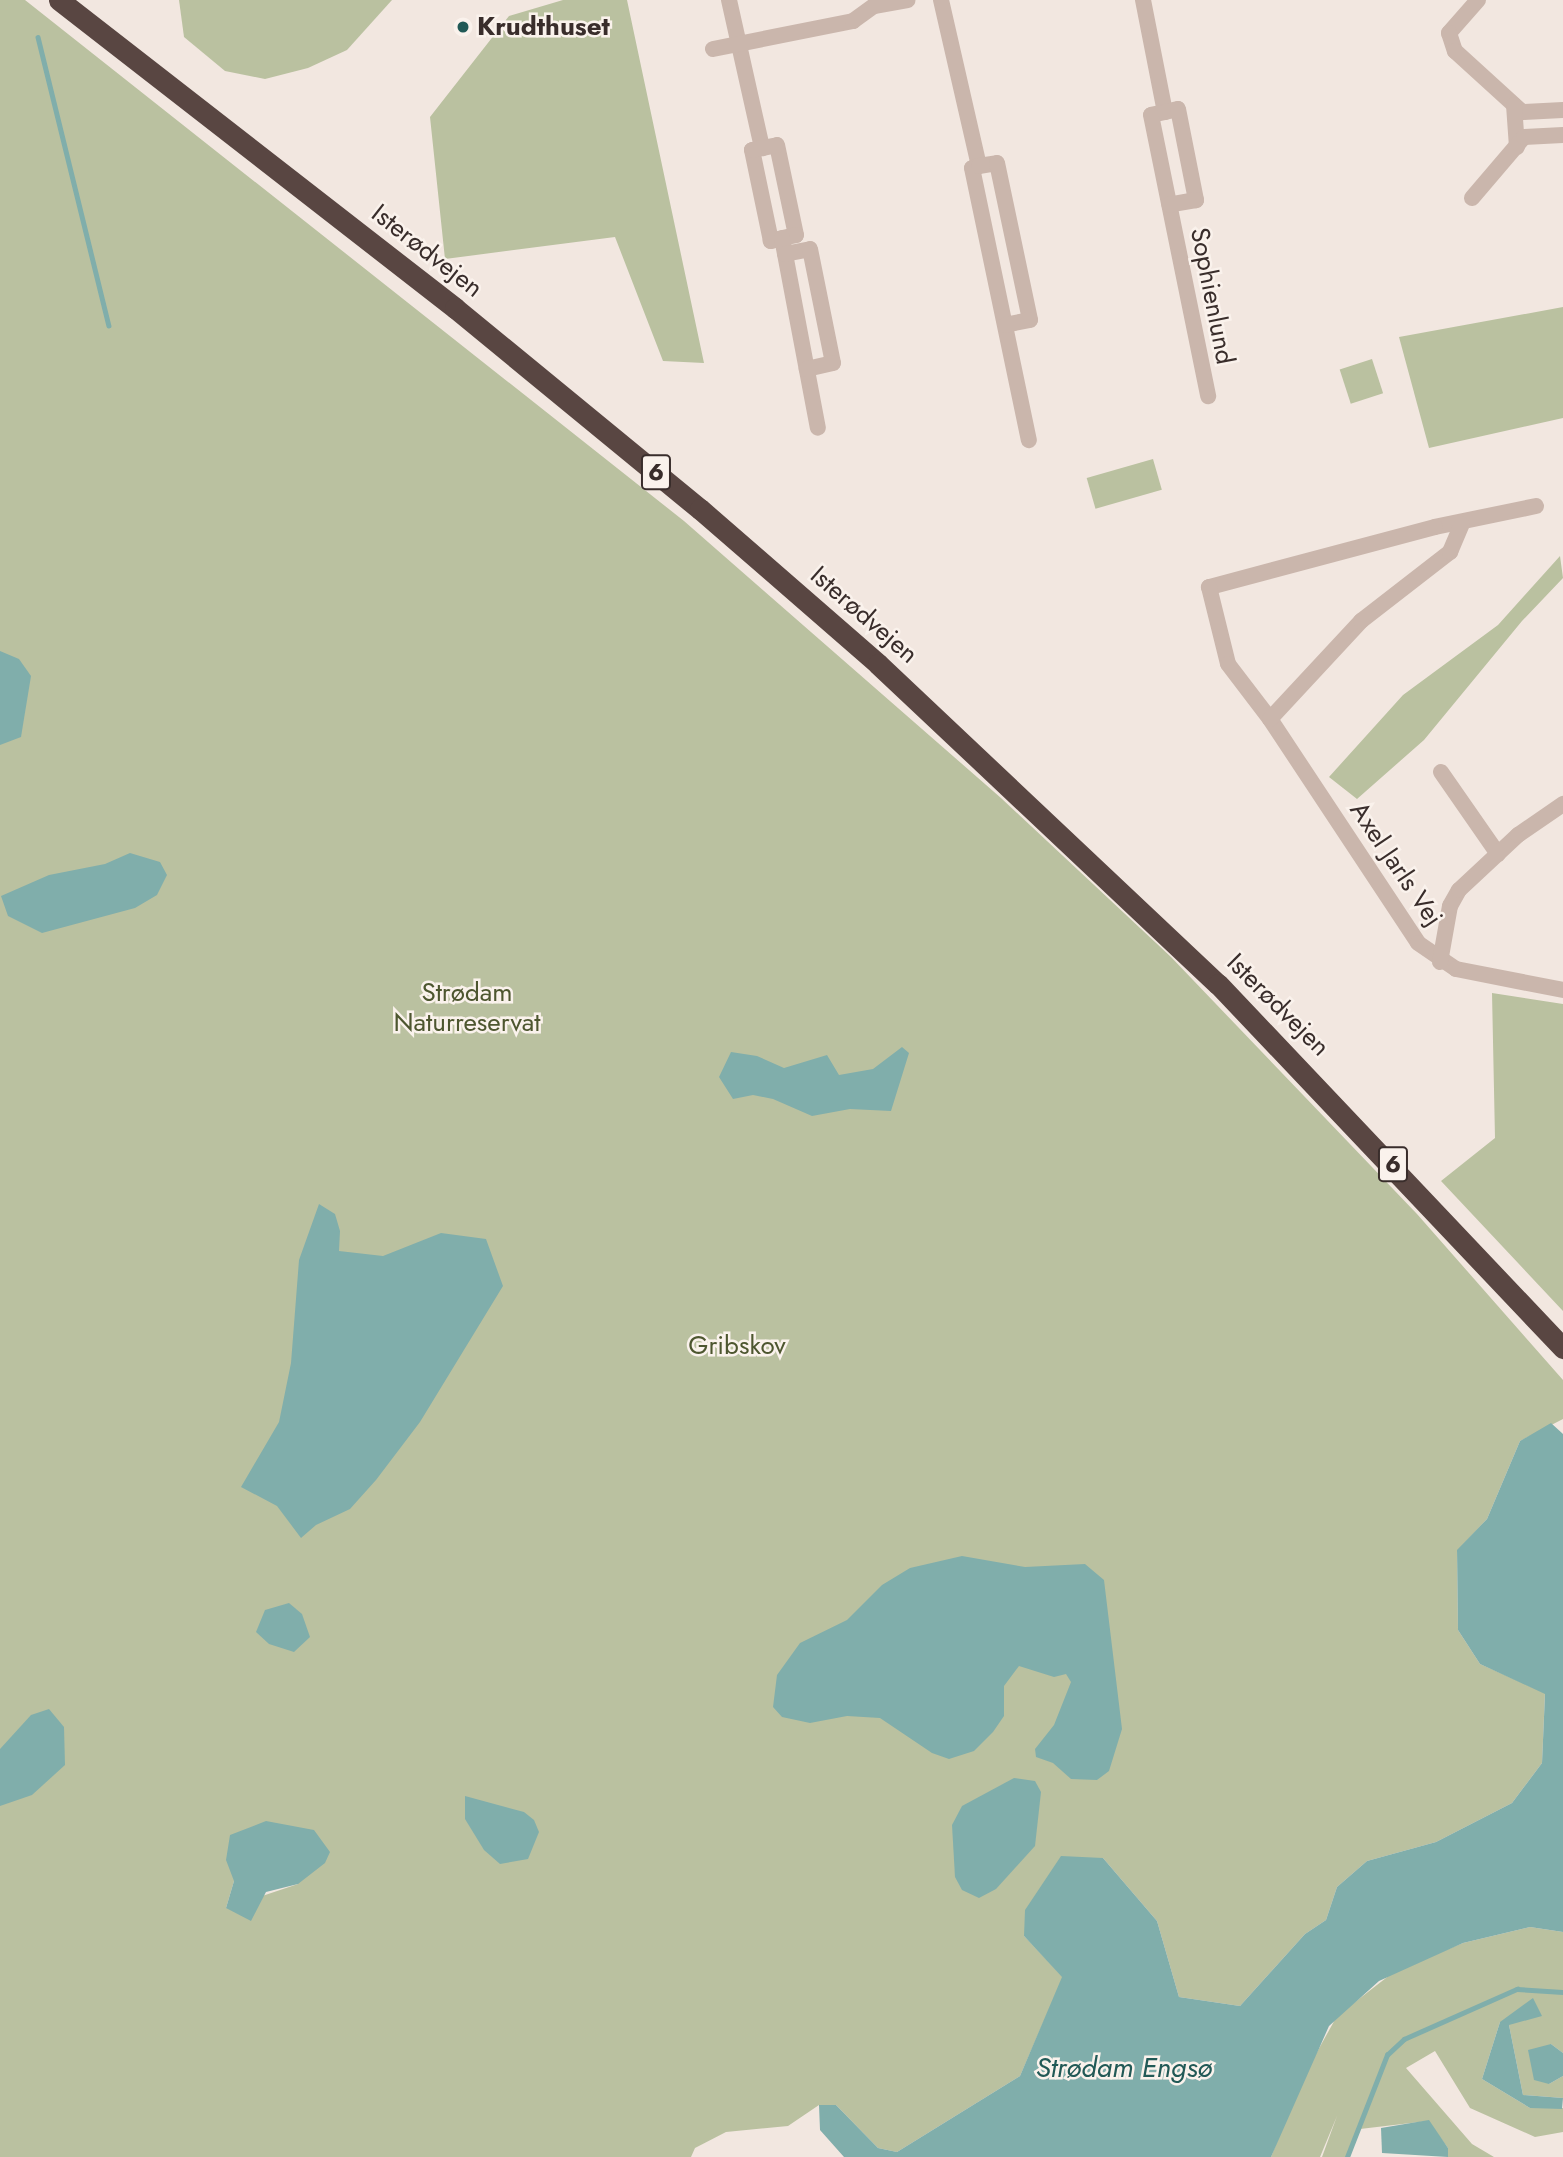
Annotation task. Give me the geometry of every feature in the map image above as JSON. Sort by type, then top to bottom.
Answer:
[{"type":"highway","name":"Isterødvejen","points":[[59,0],[466,317],[700,509],[878,664],[1121,890],[1256,1023],[1563,1348]]},
{"type":"street","points":[[729,0],[762,148]]},
{"type":"street","points":[[713,49],[853,21],[874,6],[907,0]]},
{"type":"street","points":[[941,0],[979,166]]},
{"type":"street","points":[[1143,0],[1165,112]]},
{"type":"street","points":[[1478,0],[1449,33],[1455,51],[1522,112],[1563,110]]},
{"type":"street","points":[[1514,105],[1517,146]]},
{"type":"street","name":"Sophienlund","points":[[1169,205],[1196,200],[1178,109],[1151,115],[1169,205],[1208,396]]},
{"type":"street","points":[[1472,198],[1524,137],[1563,135]]},
{"type":"street","points":[[783,246],[796,236],[777,145],[752,150],[771,241],[783,246],[810,249],[833,363],[807,369]]},
{"type":"street","points":[[1005,325],[1030,320],[997,163],[972,168],[1029,440]]},
{"type":"street","points":[[783,246],[818,428]]},
{"type":"street","name":"Axel Jarls Vej","points":[[1536,506],[1209,587],[1228,664],[1270,719],[1418,943],[1440,961],[1456,969],[1563,990]]},
{"type":"street","points":[[1270,719],[1361,621],[1450,552],[1462,524]]},
{"type":"street","points":[[1441,772],[1498,853]]},
{"type":"street","points":[[1440,961],[1450,906],[1459,890],[1498,853],[1563,804]]},
{"type":"green space","points":[[0,0],[25,0],[684,521],[1001,798],[1171,957],[1417,1214],[1563,1380],[1563,1419],[1520,1441],[1487,1519],[1457,1551],[1458,1630],[1480,1664],[1545,1693],[1542,1763],[1512,1803],[1436,1842],[1367,1861],[1337,1887],[1326,1920],[1305,1934],[1240,2006],[1179,1997],[1157,1921],[1103,1858],[1024,1936],[1063,1977],[1020,2076],[897,2152],[878,2148],[836,2105],[819,2105],[788,2126],[726,2132],[695,2148],[691,2157],[0,2157]],"holes":[[[234,1881],[298,1884],[226,1908]]]},
{"type":"green space","points":[[179,0],[392,0],[347,50],[308,68],[265,79],[225,71],[184,37]]},
{"type":"green space","points":[[563,0],[627,0],[704,363],[663,361],[615,237],[445,259],[430,117],[509,16]]},
{"type":"green space","points":[[1563,307],[1563,418],[1429,448],[1399,337]]},
{"type":"green space","points":[[1372,359],[1383,393],[1351,404],[1340,370]]},
{"type":"green space","points":[[1153,459],[1162,490],[1095,509],[1087,478]]},
{"type":"green space","points":[[1560,556],[1563,578],[1522,621],[1424,740],[1357,799],[1329,777],[1403,695],[1498,625]]},
{"type":"green space","points":[[1492,993],[1563,1004],[1563,1311],[1441,1181],[1495,1138]]},
{"type":"green space","points":[[1530,1927],[1563,1932],[1563,2053],[1551,2044],[1549,2084],[1563,2076],[1563,2098],[1523,2095],[1509,2025],[1500,2022],[1482,2079],[1530,2108],[1563,2108],[1563,2132],[1535,2137],[1470,2108],[1435,2051],[1406,2068],[1472,2144],[1494,2157],[1448,2157],[1448,2148],[1428,2121],[1360,2129],[1347,2157],[1322,2157],[1337,2116],[1320,2157],[1271,2157],[1302,2079],[1337,2016],[1395,1971],[1463,1943]]},
{"type":"water","points":[[0,651],[19,659],[31,676],[21,737],[0,745]]},
{"type":"water","points":[[130,853],[160,862],[167,875],[157,895],[135,908],[42,933],[8,916],[1,896],[49,875],[105,864]]},
{"type":"water","points":[[902,1047],[909,1053],[891,1111],[850,1109],[812,1116],[773,1099],[753,1095],[733,1099],[719,1077],[731,1052],[757,1056],[784,1068],[827,1055],[839,1075],[873,1069]]},
{"type":"water","points":[[319,1204],[335,1214],[340,1231],[339,1251],[383,1256],[441,1233],[486,1239],[503,1286],[420,1422],[376,1480],[350,1509],[316,1525],[301,1538],[277,1506],[241,1487],[279,1422],[291,1363],[299,1260]]},
{"type":"water","name":"Strødam Engsø","points":[[1551,1423],[1563,1434],[1563,1932],[1530,1927],[1463,1943],[1379,1981],[1329,2026],[1271,2157],[844,2157],[820,2130],[819,2105],[836,2105],[878,2148],[897,2152],[1020,2076],[1062,1977],[1024,1936],[1025,1910],[1061,1856],[1103,1858],[1157,1921],[1179,1997],[1240,2006],[1305,1934],[1326,1920],[1337,1887],[1367,1861],[1436,1842],[1512,1803],[1542,1763],[1545,1694],[1480,1664],[1458,1630],[1457,1550],[1487,1519],[1520,1441]]},
{"type":"water","points":[[962,1556],[1025,1567],[1085,1564],[1104,1580],[1122,1729],[1109,1771],[1097,1780],[1071,1779],[1053,1763],[1036,1757],[1035,1749],[1054,1725],[1071,1682],[1066,1674],[1054,1677],[1019,1666],[1004,1686],[1004,1716],[993,1732],[974,1751],[949,1759],[932,1753],[880,1718],[847,1716],[810,1723],[782,1717],[773,1707],[777,1675],[800,1643],[847,1620],[882,1585],[910,1568]]},
{"type":"water","points":[[289,1603],[302,1614],[310,1637],[294,1652],[269,1644],[256,1632],[265,1610]]},
{"type":"water","points":[[49,1709],[64,1727],[65,1765],[32,1795],[0,1806],[0,1749],[31,1715]]},
{"type":"water","points":[[1014,1778],[1035,1781],[1041,1792],[1035,1846],[996,1889],[979,1898],[962,1890],[955,1877],[952,1825],[962,1806]]},
{"type":"water","points":[[465,1796],[524,1812],[534,1820],[539,1832],[528,1859],[500,1864],[484,1850],[465,1819]]},
{"type":"water","points":[[266,1821],[314,1830],[330,1852],[325,1863],[298,1884],[266,1892],[251,1921],[226,1908],[234,1881],[226,1860],[230,1835]]},
{"type":"water","points":[[1533,1998],[1542,2016],[1509,2025],[1523,2095],[1563,2098],[1562,2109],[1530,2108],[1482,2079],[1500,2022]]},
{"type":"water","points":[[1551,2044],[1563,2053],[1563,2076],[1549,2084],[1534,2080],[1528,2050]]},
{"type":"water","points":[[1429,2120],[1448,2148],[1448,2157],[1382,2153],[1381,2128]]},
{"type":"waterway","points":[[38,37],[109,325]]},
{"type":"waterway","points":[[1347,2157],[1387,2055],[1404,2039],[1517,1989],[1563,1992]]},
{"type":"place","name":"Krudthuset","points":[[463,27]]},
{"type":"park label","name":"Strødam Naturreservat","points":[[467,1008]]},
{"type":"park label","name":"Gribskov","points":[[737,1346]]}]
